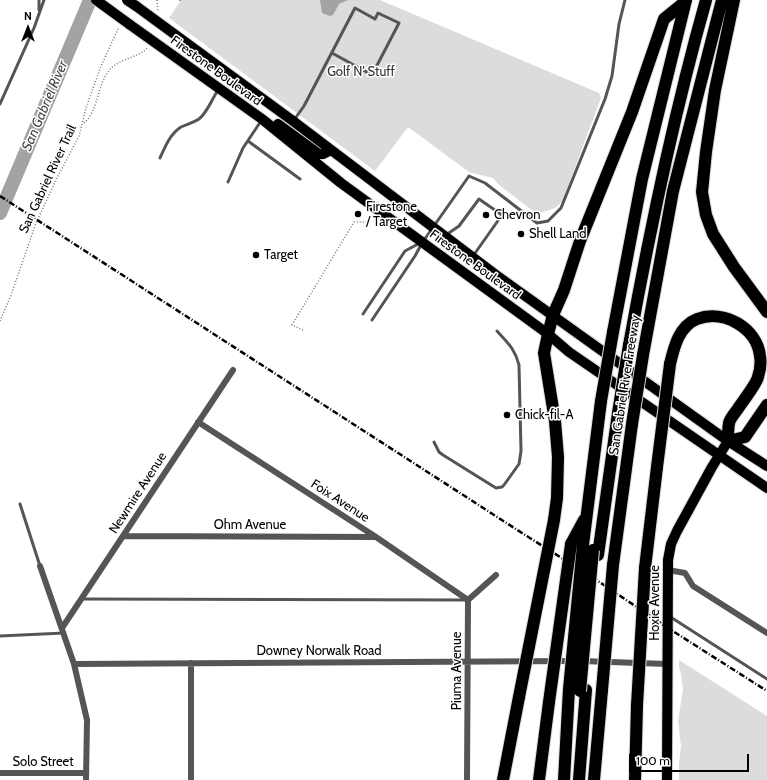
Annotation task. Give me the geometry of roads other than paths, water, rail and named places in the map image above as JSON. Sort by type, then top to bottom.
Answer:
[{"type":"highway","points":[[503,780],[557,498],[558,457],[555,421],[544,353],[548,334],[553,315],[564,290],[580,241],[632,112],[664,19],[686,0]]},
{"type":"highway","name":"San Gabriel River Freeway","points":[[564,780],[564,757],[578,690],[592,550],[588,514],[601,401],[642,179],[686,0]]},
{"type":"highway","points":[[579,780],[578,690],[592,550],[626,342],[655,182],[700,0]]},
{"type":"highway","points":[[626,342],[656,200],[706,0]]},
{"type":"highway","name":"San Gabriel River Freeway","points":[[594,780],[613,565],[643,355],[673,191],[722,0]]},
{"type":"highway","points":[[734,0],[715,90],[702,192],[706,215],[712,234],[767,312]]},
{"type":"highway","points":[[635,780],[637,705],[645,568],[670,364],[674,347],[680,334],[697,319],[719,317],[741,325],[751,335],[757,346],[760,356],[758,377],[729,422],[728,442],[745,437],[767,405]]},
{"type":"highway","points":[[539,780],[571,544],[588,514]]},
{"type":"highway","points":[[602,690],[602,780]]},
{"type":"main road","name":"Firestone Boulevard","points":[[96,0],[125,23],[152,40],[219,88],[341,183],[548,334],[569,352],[718,456],[767,488]]},
{"type":"main road","name":"Firestone Boulevard","points":[[127,0],[331,150],[472,257],[728,442],[767,466]]},
{"type":"main road","points":[[262,120],[277,123],[318,154],[323,154],[331,150]]},
{"type":"main road","name":"Hoxie Avenue","points":[[667,780],[668,560],[671,544],[718,456],[728,442]]},
{"type":"street","name":"Newmire Avenue","points":[[63,631],[81,599],[233,370]]},
{"type":"street","name":"Foix Avenue","points":[[198,422],[376,537],[468,600]]},
{"type":"street","name":"Ohm Avenue","points":[[124,536],[376,537]]},
{"type":"street","points":[[40,566],[74,664],[87,720],[86,777]]},
{"type":"street","points":[[668,570],[685,573],[694,586],[767,633]]},
{"type":"street","points":[[468,600],[496,575]]},
{"type":"street","name":"Piuma Avenue","points":[[467,780],[468,600]]},
{"type":"street","name":"Downey Norwalk Road","points":[[74,664],[589,661],[667,664]]},
{"type":"street","points":[[190,780],[191,663]]},
{"type":"street","name":"Solo Street","points":[[0,773],[86,777]]},
{"type":"lane","points":[[39,0],[39,11]]},
{"type":"lane","points":[[0,104],[34,28],[44,0]]},
{"type":"lane","points":[[372,320],[415,256],[422,243],[469,176],[485,183],[537,223],[548,221],[561,208],[605,98],[612,76],[618,30],[625,0]]},
{"type":"lane","points":[[293,122],[304,106],[355,8],[375,18],[378,13],[399,23],[372,75],[332,54]]},
{"type":"lane","points":[[160,158],[170,138],[182,127],[199,119],[204,114],[219,88]]},
{"type":"lane","points":[[228,182],[243,148],[262,120]]},
{"type":"lane","points":[[248,141],[300,179]]},
{"type":"lane","points":[[445,236],[459,226],[479,200],[502,216],[472,257]]},
{"type":"lane","points":[[363,314],[405,251],[422,243]]},
{"type":"lane","points":[[434,442],[439,452],[443,455],[496,488],[504,485],[519,464],[521,451],[520,365],[511,345],[497,331]]},
{"type":"lane","points":[[20,504],[40,566]]},
{"type":"lane","points":[[81,599],[468,600]]},
{"type":"lane","points":[[668,616],[767,679]]},
{"type":"lane","points":[[0,636],[63,631]]},
{"type":"waterway","name":"San Gabriel River","points":[[0,213],[90,0]]},
{"type":"railway","points":[[0,196],[767,691]]},
{"type":"place","name":"Firestone / Target","points":[[358,214]]},
{"type":"place","name":"Chevron","points":[[486,215]]},
{"type":"place","name":"Shell Land","points":[[521,234]]},
{"type":"place","name":"Target","points":[[256,255]]},
{"type":"place","name":"Chick-fil-A","points":[[507,415]]},
{"type":"park label","name":"Golf N' Stuff","points":[[361,72]]}]
